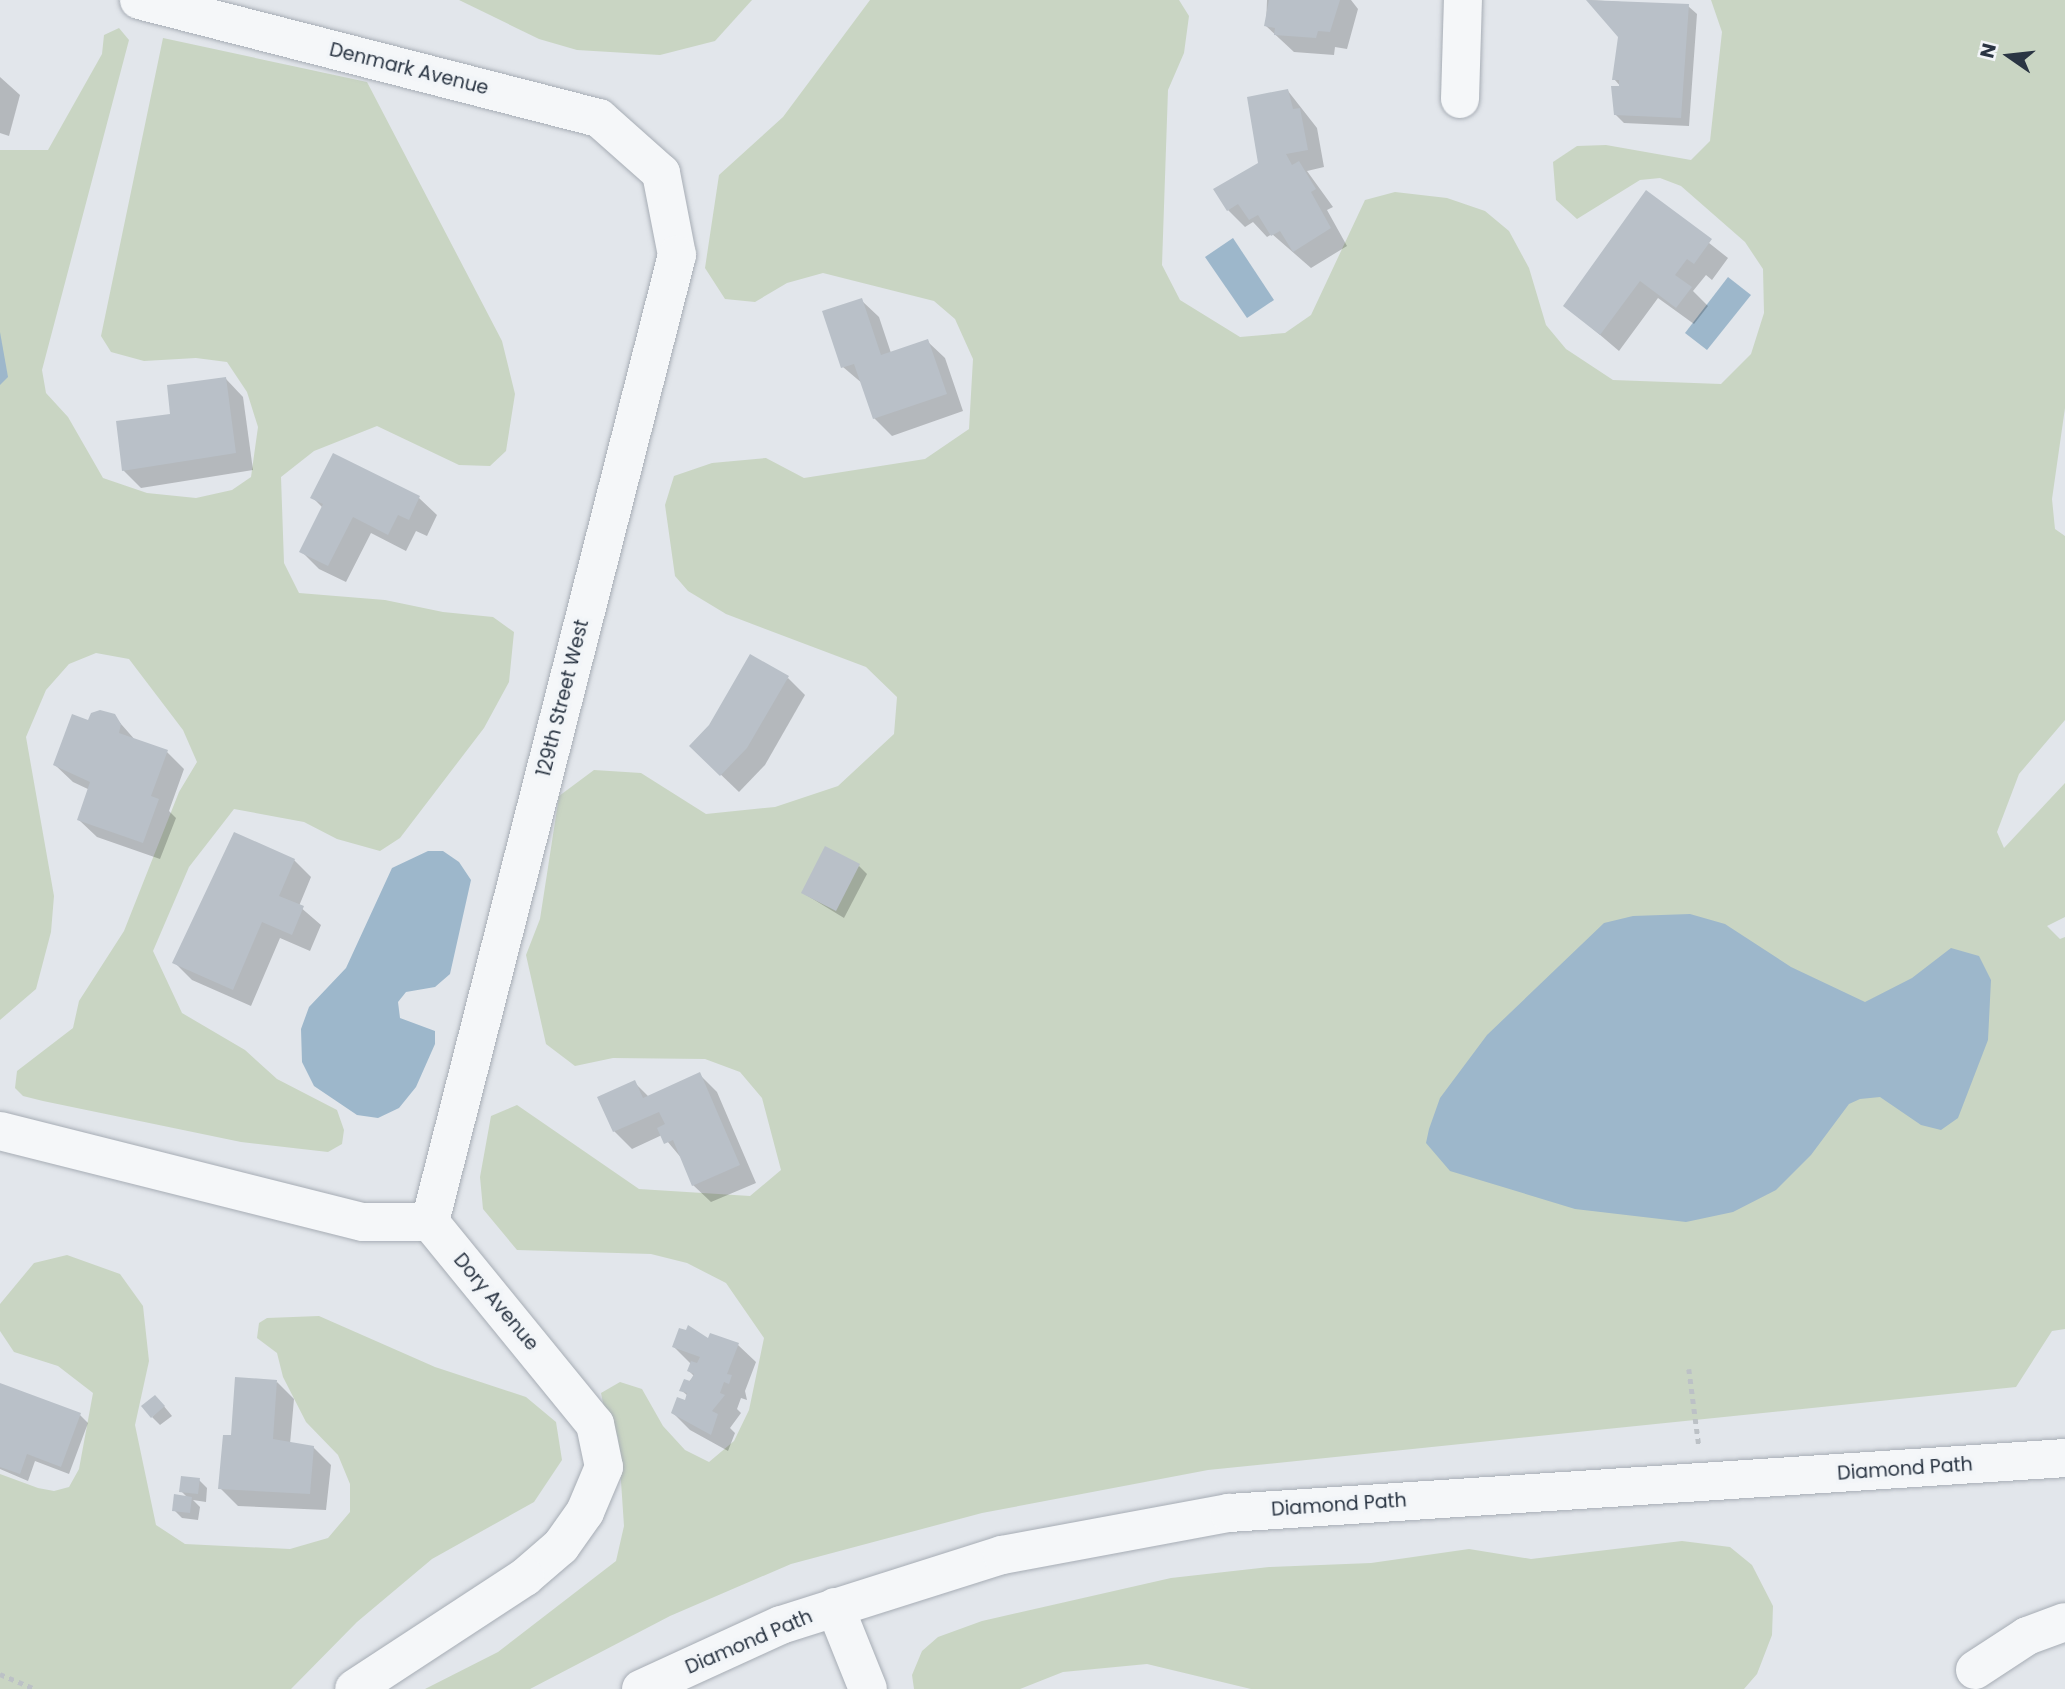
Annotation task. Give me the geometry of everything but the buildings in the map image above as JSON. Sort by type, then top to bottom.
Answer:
[{"type":"street","name":"Denmark Avenue","points":[[139,0],[600,118],[661,173]]},
{"type":"street","points":[[1460,99],[1463,0]]},
{"type":"street","name":"129th Street West","points":[[430,1222],[677,256],[661,173]]},
{"type":"street","points":[[0,1131],[363,1222],[430,1222]]},
{"type":"street","name":"Dory Avenue","points":[[354,1689],[525,1577],[561,1546],[585,1512],[604,1467],[595,1424],[430,1222]]},
{"type":"street","name":"Diamond Path","points":[[640,1689],[781,1625],[1002,1555],[1229,1513],[2065,1458]]},
{"type":"street","points":[[835,1607],[868,1689]]},
{"type":"street","points":[[1975,1670],[2027,1636],[2065,1622]]},
{"type":"path","points":[[1689,1369],[1703,1482]]},
{"type":"path","points":[[0,1674],[34,1689]]},
{"type":"green space","points":[[459,0],[752,0],[715,41],[660,55],[577,50],[539,39]]},
{"type":"green space","points":[[870,0],[1179,0],[1189,16],[1184,53],[1168,90],[1162,265],[1180,300],[1240,337],[1285,333],[1311,315],[1365,200],[1395,192],[1447,198],[1485,211],[1509,231],[1529,268],[1546,325],[1566,349],[1613,380],[1721,384],[1751,354],[1764,313],[1763,269],[1745,242],[1681,186],[1660,178],[1640,180],[1577,219],[1556,200],[1553,162],[1577,146],[1606,145],[1691,160],[1710,141],[1722,32],[1711,0],[2065,0],[2065,408],[2052,499],[2055,529],[2065,536],[2065,720],[2019,774],[1997,832],[2004,848],[2065,783],[2065,917],[2047,926],[2060,939],[2065,937],[2065,1329],[2052,1331],[2016,1387],[1208,1470],[982,1513],[791,1564],[670,1616],[530,1689],[425,1689],[498,1652],[616,1561],[624,1526],[618,1437],[607,1422],[601,1393],[620,1382],[642,1389],[663,1426],[685,1450],[709,1462],[734,1441],[749,1410],[764,1338],[726,1283],[687,1263],[651,1254],[517,1250],[483,1209],[480,1177],[491,1116],[517,1105],[639,1189],[750,1196],[781,1170],[762,1098],[740,1072],[705,1059],[613,1058],[575,1066],[546,1044],[526,955],[540,919],[559,796],[594,770],[641,773],[706,814],[775,807],[838,786],[894,734],[897,697],[866,667],[726,614],[688,591],[675,576],[665,505],[674,476],[712,463],[766,458],[804,478],[925,459],[969,429],[973,359],[955,319],[934,301],[823,273],[787,283],[755,302],[725,299],[705,268],[719,175],[783,117]]},
{"type":"green space","points":[[119,28],[129,40],[42,370],[46,393],[68,417],[103,478],[147,493],[196,498],[232,490],[251,477],[258,427],[247,392],[227,362],[196,358],[144,361],[111,352],[101,336],[163,38],[367,82],[502,341],[515,394],[506,451],[490,466],[459,465],[377,426],[314,451],[281,477],[284,563],[299,593],[385,600],[443,612],[493,617],[514,632],[509,682],[484,728],[400,838],[380,851],[337,839],[304,822],[234,809],[189,867],[153,951],[182,1013],[245,1050],[277,1079],[337,1110],[344,1130],[342,1144],[328,1152],[241,1142],[43,1101],[23,1096],[15,1088],[17,1071],[73,1028],[79,1001],[124,931],[179,792],[197,762],[183,730],[129,659],[96,653],[69,664],[46,690],[26,737],[54,896],[51,932],[36,989],[0,1020],[0,150],[48,150],[102,54],[104,35]]},
{"type":"green space","points":[[67,1255],[120,1274],[143,1306],[149,1361],[135,1425],[156,1525],[185,1544],[290,1549],[328,1538],[350,1512],[350,1484],[338,1455],[306,1422],[283,1377],[277,1353],[257,1338],[259,1323],[267,1318],[319,1316],[435,1367],[526,1397],[556,1422],[562,1460],[534,1502],[432,1559],[357,1622],[291,1689],[0,1689],[0,1474],[38,1488],[54,1491],[69,1487],[79,1469],[93,1393],[58,1366],[14,1352],[0,1331],[0,1304],[34,1263]]},
{"type":"green space","points":[[1682,1541],[1730,1547],[1752,1565],[1773,1606],[1772,1635],[1757,1674],[1744,1689],[1251,1689],[1147,1664],[1063,1672],[1020,1689],[914,1689],[912,1675],[922,1651],[938,1637],[982,1621],[1171,1578],[1269,1567],[1371,1563],[1469,1549],[1531,1559]]},
{"type":"water","points":[[1233,238],[1274,300],[1247,318],[1205,257]]},
{"type":"water","points":[[1728,277],[1751,295],[1707,350],[1685,333]]},
{"type":"water","points":[[0,332],[8,377],[0,385]]},
{"type":"water","points":[[428,851],[443,851],[459,862],[471,880],[450,974],[435,987],[406,992],[398,1002],[400,1018],[435,1031],[435,1044],[416,1087],[399,1108],[378,1118],[357,1115],[314,1086],[302,1062],[301,1029],[309,1007],[346,968],[392,868]]},
{"type":"water","points":[[1690,914],[1725,924],[1791,967],[1865,1002],[1912,978],[1951,948],[1979,956],[1991,980],[1988,1040],[1958,1118],[1941,1130],[1921,1125],[1880,1097],[1860,1099],[1849,1104],[1811,1155],[1776,1190],[1733,1212],[1686,1222],[1575,1209],[1450,1171],[1426,1143],[1429,1129],[1440,1098],[1487,1035],[1604,923],[1633,916]]}]
